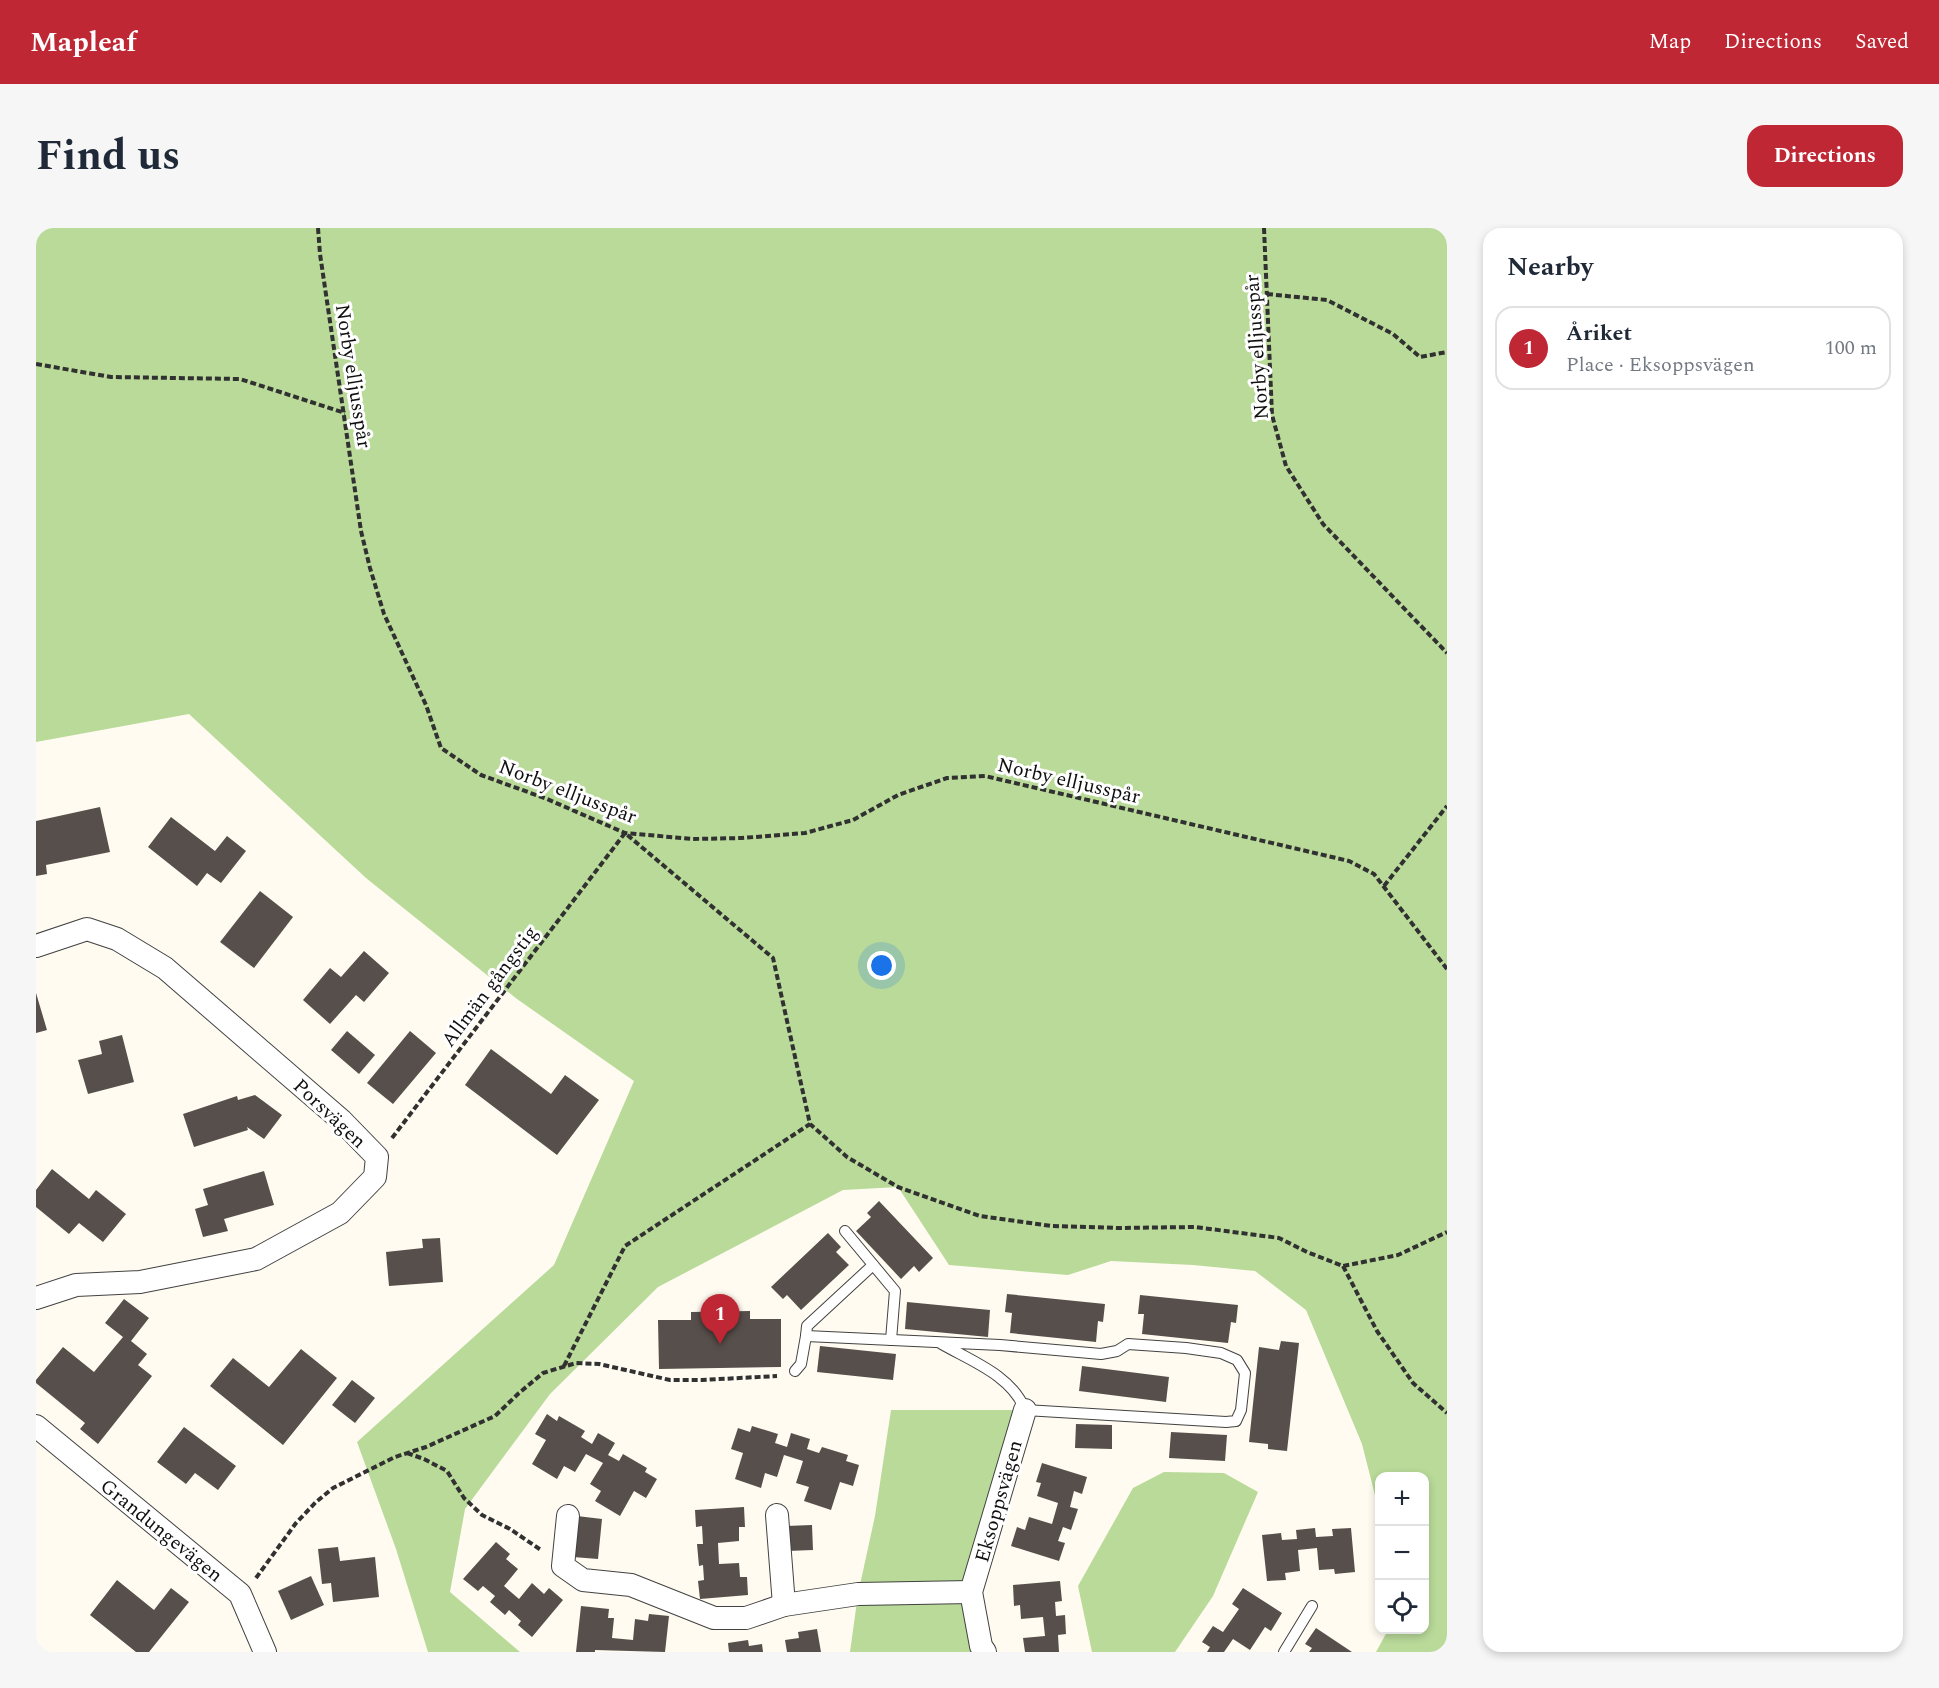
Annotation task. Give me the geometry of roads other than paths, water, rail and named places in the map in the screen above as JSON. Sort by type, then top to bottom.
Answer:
[{"type":"street","name":"Porsvägen","points":[[36,946],[87,929],[117,939],[165,968],[341,1120],[377,1157],[375,1177],[340,1213],[256,1259],[141,1282],[76,1284],[36,1298]]},
{"type":"street","name":"Eksoppsvägen","points":[[985,1652],[981,1646],[971,1592],[1025,1410]]},
{"type":"street","name":"Grandungevägen","points":[[36,1426],[240,1594],[265,1652]]},
{"type":"street","points":[[777,1515],[784,1605]]},
{"type":"street","points":[[568,1516],[563,1566],[583,1580],[631,1585],[714,1618],[746,1618],[784,1605],[858,1593],[971,1592]]},
{"type":"lane","points":[[845,1231],[895,1291],[891,1340]]},
{"type":"lane","points":[[795,1371],[801,1364],[807,1326],[873,1265]]},
{"type":"lane","points":[[806,1336],[1000,1345],[1101,1354],[1117,1351],[1128,1344],[1221,1353],[1237,1360],[1245,1373],[1241,1410],[1236,1421],[1226,1422],[1025,1410],[1021,1400],[991,1372],[940,1343]]},
{"type":"lane","points":[[1284,1652],[1312,1606]]},
{"type":"place","name":"Åriket","points":[[720,1344]]}]
